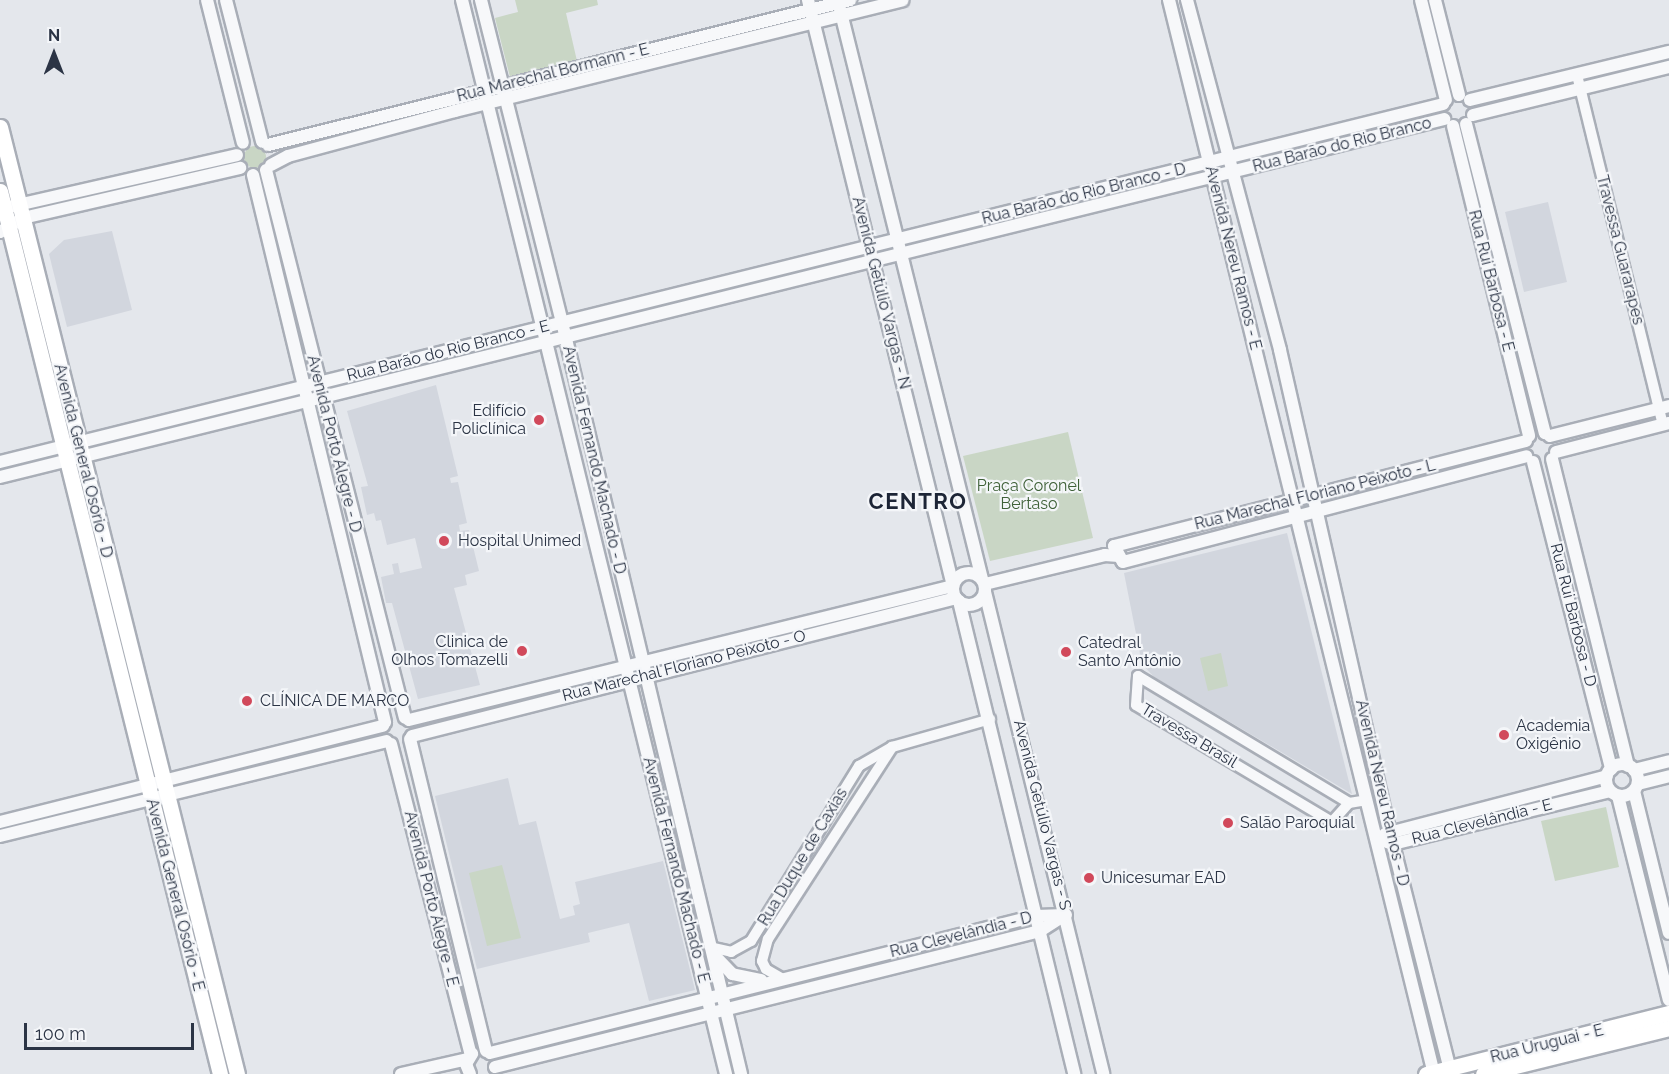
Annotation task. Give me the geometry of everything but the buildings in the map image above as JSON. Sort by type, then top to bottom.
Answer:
[{"type":"main road","name":"Avenida General Osório - D","points":[[0,127],[11,210],[157,790]]},
{"type":"main road","name":"Avenida General Osório - D","points":[[0,191],[11,210],[5,231],[73,452]]},
{"type":"main road","name":"Avenida General Osório - E","points":[[157,790],[220,1074]]},
{"type":"main road","name":"Avenida General Osório - E","points":[[157,790],[237,1074]]},
{"type":"main road","name":"Rua Uruguai - E","points":[[1431,1073],[1450,1071],[1669,1014]]},
{"type":"main road","name":"Rua Uruguai - E","points":[[1483,1074],[1669,1028]]},
{"type":"street","points":[[207,0],[240,149],[240,168]]},
{"type":"street","points":[[226,0],[265,143]]},
{"type":"street","name":"Avenida Fernando Machado - D","points":[[462,0],[548,339],[628,673]]},
{"type":"street","name":"Avenida Fernando Machado - D","points":[[481,0],[562,322],[642,670]]},
{"type":"street","points":[[842,4],[902,0]]},
{"type":"street","name":"Avenida Nereu Ramos - E","points":[[1169,0],[1297,516]]},
{"type":"street","name":"Avenida Nereu Ramos - E","points":[[1187,0],[1230,158],[1236,171],[1280,350],[1315,512]]},
{"type":"street","points":[[1421,0],[1445,102]]},
{"type":"street","points":[[1436,0],[1464,98],[1577,75],[1669,52]]},
{"type":"street","name":"Rua Marechal Bormann - E","points":[[240,149],[502,85],[810,4],[842,4]]},
{"type":"street","name":"Avenida Getúlio Vargas - N","points":[[810,4],[955,593]]},
{"type":"street","name":"Rua Marechal Bormann - E","points":[[253,175],[288,156],[489,102],[814,22],[842,4]]},
{"type":"street","name":"Avenida Getúlio Vargas - N","points":[[842,4],[899,254],[984,585]]},
{"type":"street","points":[[1470,120],[1669,67]]},
{"type":"street","name":"Travessa Guararapes","points":[[1577,75],[1664,407],[1666,424]]},
{"type":"street","points":[[452,97],[455,111]]},
{"type":"street","name":"Rua Barão do Rio Branco","points":[[1272,147],[1464,98]]},
{"type":"street","name":"Rua Rui Barbosa - E","points":[[1464,98],[1554,455]]},
{"type":"street","name":"Rua Rui Barbosa - E","points":[[1445,102],[1448,123],[1528,438],[1530,459]]},
{"type":"street","name":"Rua Barão do Rio Branco","points":[[1236,171],[1470,120]]},
{"type":"street","name":"Avenida Porto Alegre - D","points":[[265,143],[268,168],[322,397],[368,580],[407,719]]},
{"type":"street","name":"Rua Barão do Rio Branco - D","points":[[896,240],[1272,147]]},
{"type":"street","points":[[11,210],[240,149]]},
{"type":"street","points":[[11,210],[71,207],[240,168],[253,175]]},
{"type":"street","name":"Rua Barão do Rio Branco - D","points":[[873,260],[1236,171]]},
{"type":"street","name":"Avenida Porto Alegre - D","points":[[253,175],[384,724]]},
{"type":"street","points":[[68,193],[71,207]]},
{"type":"street","name":"Rua Barão do Rio Branco - E","points":[[0,477],[73,452],[303,387],[896,240]]},
{"type":"street","name":"Rua Barão do Rio Branco - E","points":[[0,462],[73,452],[306,401],[873,260]]},
{"type":"street","points":[[1548,434],[1664,407]]},
{"type":"street","points":[[1600,423],[1604,439]]},
{"type":"street","points":[[1554,455],[1604,439],[1666,424]]},
{"type":"street","name":"Rua Marechal Floriano Peixoto - L","points":[[1548,434],[1114,546],[1123,562],[1297,516],[1530,459],[1543,464],[1554,455]]},
{"type":"street","name":"Rua Rui Barbosa - D","points":[[1554,455],[1636,787]]},
{"type":"street","name":"Rua Rui Barbosa - D","points":[[1530,459],[1614,793]]},
{"type":"street","name":"Avenida Nereu Ramos - D","points":[[1315,512],[1393,844],[1450,1071]]},
{"type":"street","name":"Avenida Nereu Ramos - D","points":[[1297,516],[1377,840],[1431,1073]]},
{"type":"street","name":"Rua Marechal Floriano Peixoto - L","points":[[984,585],[1105,555],[1119,556]]},
{"type":"street","points":[[973,573],[984,585],[974,604],[955,593],[963,574],[973,573]]},
{"type":"street","points":[[350,584],[368,580]]},
{"type":"street","name":"Avenida Getúlio Vargas - S","points":[[984,585],[1066,915],[1067,939],[1103,1074]]},
{"type":"street","name":"Avenida Getúlio Vargas - S","points":[[955,593],[990,719],[1074,1074]]},
{"type":"street","name":"Rua Marechal Floriano Peixoto - O","points":[[407,719],[642,670],[955,593]]},
{"type":"street","name":"Avenida Fernando Machado - E","points":[[642,670],[741,1074]]},
{"type":"street","name":"Rua Marechal Floriano Peixoto - O","points":[[411,738],[628,673]]},
{"type":"street","name":"Avenida Fernando Machado - E","points":[[628,673],[726,1074]]},
{"type":"street","name":"Travessa Brasil","points":[[1349,803],[1159,686],[1138,676],[1136,705],[1332,822],[1349,803],[1367,800]]},
{"type":"street","points":[[0,822],[38,813],[157,790],[389,743],[404,744],[411,738],[407,719],[394,716],[384,724],[157,790],[41,826],[0,836]]},
{"type":"street","name":"Rua Duque de Caxias","points":[[710,947],[725,953],[737,951],[758,932],[859,766],[891,747],[990,719]]},
{"type":"street","points":[[384,724],[389,743]]},
{"type":"street","name":"Avenida Porto Alegre - E","points":[[411,738],[492,1072]]},
{"type":"street","name":"Avenida Porto Alegre - E","points":[[389,743],[469,1057],[470,1074]]},
{"type":"street","name":"Rua Duque de Caxias","points":[[783,979],[766,969],[762,961],[768,939],[891,747]]},
{"type":"street","points":[[1631,768],[1669,761]]},
{"type":"street","name":"Rua Clevelândia - E","points":[[1377,840],[1390,831],[1631,768]]},
{"type":"street","points":[[1669,776],[1636,787],[1669,933]]},
{"type":"street","name":"Rua Clevelândia - E","points":[[1377,840],[1393,844],[1636,787]]},
{"type":"street","points":[[1614,793],[1669,1000]]},
{"type":"street","points":[[38,813],[41,826]]},
{"type":"street","name":"Rua Clevelândia - D","points":[[469,1057],[1036,916],[1066,915]]},
{"type":"street","name":"Rua Clevelândia - D","points":[[492,1072],[725,1009],[1040,931],[1066,915]]},
{"type":"street","points":[[758,932],[768,939]]},
{"type":"street","points":[[710,947],[723,968],[742,979],[783,979]]},
{"type":"street","points":[[401,1074],[469,1057]]},
{"type":"shaded area","points":[[1548,202],[1567,282],[1524,292],[1505,212]]},
{"type":"shaded area","points":[[112,231],[132,310],[67,327],[49,254],[64,240]]},
{"type":"shaded area","name":"Hospital Unimed","points":[[436,385],[458,476],[450,478],[451,483],[458,482],[467,523],[459,525],[460,531],[469,530],[479,571],[465,575],[467,585],[454,588],[480,685],[418,699],[392,603],[386,603],[381,577],[394,574],[392,564],[398,563],[400,573],[422,568],[415,538],[387,545],[381,520],[376,521],[374,513],[367,515],[361,487],[368,486],[347,411]]},
{"type":"shaded area","points":[[1287,533],[1352,794],[1154,677],[1142,664],[1124,573]]},
{"type":"shaded area","points":[[508,778],[519,825],[536,821],[560,919],[575,915],[573,906],[580,904],[575,882],[663,861],[695,990],[649,1001],[629,923],[588,933],[590,942],[477,969],[435,796]]},
{"type":"green space","points":[[515,0],[597,0],[598,5],[566,13],[577,61],[510,77],[495,18],[518,12]]},
{"type":"green space","points":[[251,146],[259,146],[266,153],[266,161],[259,168],[251,168],[244,161],[244,153]]},
{"type":"green space","name":"Praça Coronel Bertaso","points":[[1068,432],[1093,538],[990,561],[963,456]]},
{"type":"green space","points":[[1221,653],[1228,686],[1208,691],[1200,658]]},
{"type":"green space","points":[[1606,807],[1619,867],[1555,881],[1541,821]]},
{"type":"green space","points":[[502,865],[521,938],[487,946],[469,873]]},
{"type":"place","name":"Edifício Policlínica","points":[[539,420]]},
{"type":"place","name":"Hospital Unimed","points":[[444,541]]},
{"type":"place","name":"Clinica de Olhos Tomazelli","points":[[522,651]]},
{"type":"place","name":"Catedral Santo Antônio","points":[[1066,652]]},
{"type":"place","name":"CLÍNICA DE MARCO","points":[[247,701]]},
{"type":"place","name":"Academia Oxigênio","points":[[1504,735]]},
{"type":"place","name":"Salão Paroquial","points":[[1228,823]]},
{"type":"place","name":"Unicesumar EAD","points":[[1089,878]]},
{"type":"district","name":"CENTRO","points":[[918,502]]}]
